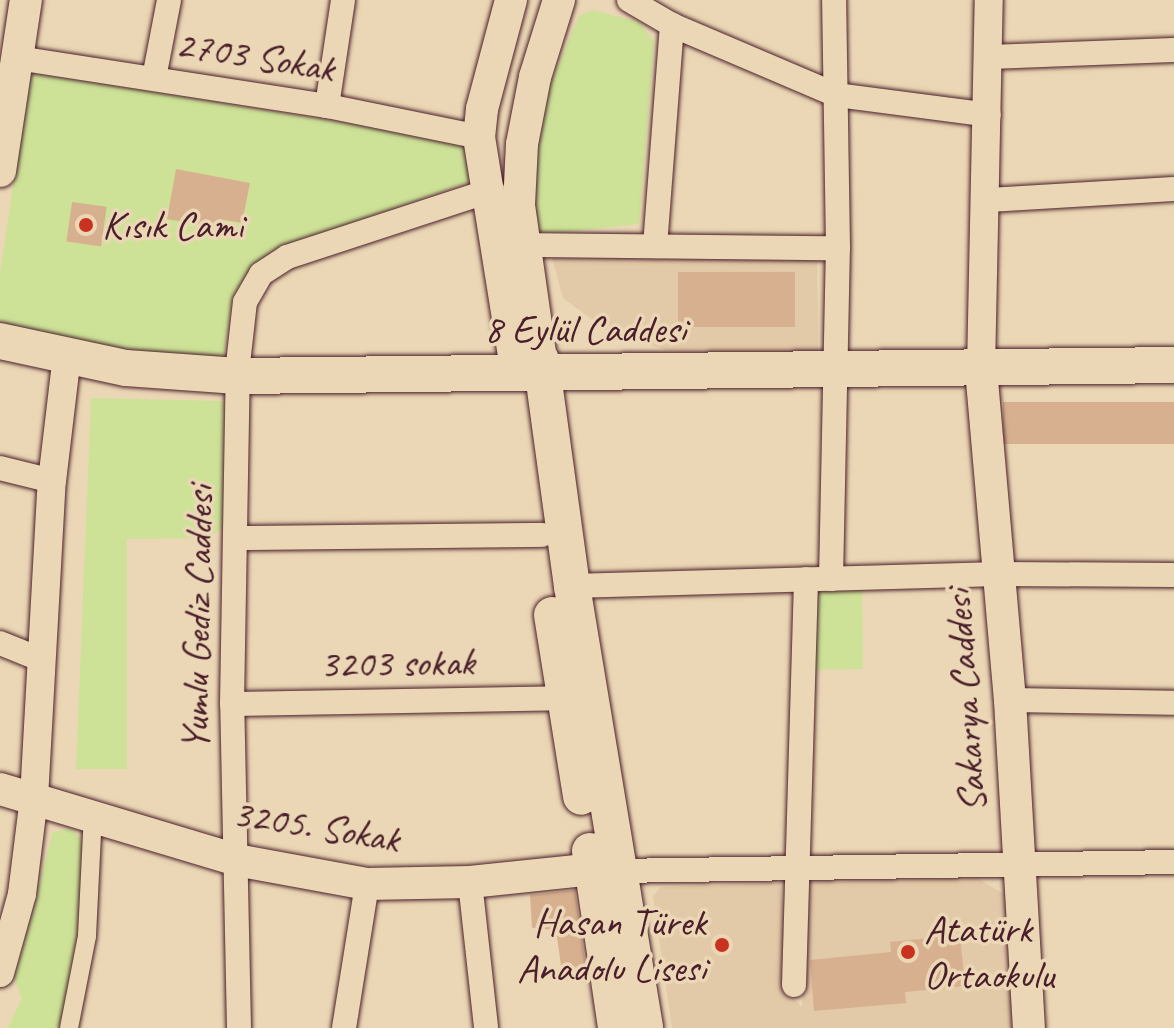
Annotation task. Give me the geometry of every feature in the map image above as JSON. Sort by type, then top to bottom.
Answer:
[{"type":"main road","points":[[1,151],[26,0]]},
{"type":"main road","points":[[511,0],[482,109],[479,137],[572,586],[605,870],[616,1028]]},
{"type":"main road","points":[[559,0],[535,77],[522,144],[519,205],[526,245],[529,367],[542,535],[563,698],[645,1028]]},
{"type":"main road","points":[[479,137],[522,144]]},
{"type":"main road","points":[[0,330],[133,360],[238,370]]},
{"type":"main road","name":"8 Eylül Caddesi","points":[[0,341],[126,368],[238,370],[980,362],[1174,365]]},
{"type":"main road","points":[[980,362],[1174,352]]},
{"type":"main road","name":"Sakarya Caddesi","points":[[980,362],[1010,700],[1029,1028]]},
{"type":"main road","name":"3205. Sokak","points":[[0,789],[236,860],[367,884],[470,882],[605,870]]},
{"type":"street","points":[[154,78],[169,0]]},
{"type":"street","points":[[327,106],[343,0]]},
{"type":"street","points":[[629,0],[672,25],[836,95],[989,115]]},
{"type":"street","points":[[831,579],[838,248],[834,0]]},
{"type":"street","points":[[980,362],[988,200],[989,0]]},
{"type":"street","points":[[655,246],[672,25]]},
{"type":"street","points":[[989,57],[1174,50]]},
{"type":"street","name":"2703 Sokak","points":[[17,58],[327,106],[479,137]]},
{"type":"street","points":[[988,200],[1174,189]]},
{"type":"street","name":"Yumlu Gediz Caddesi","points":[[239,1028],[232,704],[238,370],[245,302],[261,274],[287,257],[492,190]]},
{"type":"street","points":[[526,245],[838,248]]},
{"type":"street","points":[[0,973],[22,894],[34,798],[52,481],[67,356]]},
{"type":"street","points":[[0,468],[52,481]]},
{"type":"street","points":[[236,538],[542,535]]},
{"type":"street","points":[[572,586],[999,574],[1174,575]]},
{"type":"street","points":[[794,985],[800,868],[806,579]]},
{"type":"street","points":[[0,643],[42,660]]},
{"type":"street","name":"3203 sokak","points":[[232,704],[563,698]]},
{"type":"street","points":[[1010,700],[1174,703]]},
{"type":"street","points":[[69,1028],[87,936],[93,815]]},
{"type":"street","points":[[605,870],[1019,868],[1174,862]]},
{"type":"street","points":[[470,882],[486,1028]]},
{"type":"street","points":[[344,1028],[367,884]]},
{"type":"shaded area","points":[[549,247],[817,252],[818,354],[669,351],[609,332],[563,298]]},
{"type":"shaded area","name":"Atatürk Ortaokulu","points":[[977,878],[1007,896],[1013,1028],[672,1028],[653,896],[661,887],[780,883],[789,994],[802,1007],[810,883]]},
{"type":"green space","points":[[593,10],[639,22],[654,42],[639,224],[538,235],[532,170],[548,89],[579,16]]},
{"type":"green space","points":[[30,72],[463,142],[475,180],[269,253],[245,277],[231,306],[223,361],[133,357],[0,326],[0,273]]},
{"type":"green space","points":[[91,398],[223,401],[223,527],[209,538],[127,539],[127,769],[76,769]]},
{"type":"green space","points":[[827,585],[862,586],[863,669],[810,670],[812,592]]},
{"type":"green space","points":[[71,829],[84,842],[78,939],[61,1028],[8,1028],[22,998],[14,978],[53,832]]},
{"type":"building","points":[[176,169],[250,183],[242,223],[219,219],[217,228],[167,219]]},
{"type":"building","name":"Kısık Cami","points":[[72,202],[107,207],[101,246],[66,242]]},
{"type":"building","points":[[678,272],[795,272],[795,327],[678,327]]},
{"type":"building","points":[[1003,402],[1174,402],[1174,444],[1003,444]]},
{"type":"building","points":[[575,890],[588,983],[563,980],[556,930],[532,928],[530,895]]},
{"type":"building","points":[[960,935],[965,986],[905,992],[906,1003],[814,1011],[810,960],[891,952],[890,942]]},
{"type":"place","name":"Kısık Cami","points":[[86,225]]},
{"type":"place","name":"Hasan Türek Anadolu Lisesi","points":[[722,945]]},
{"type":"place","name":"Atatürk Ortaokulu","points":[[908,952]]}]
